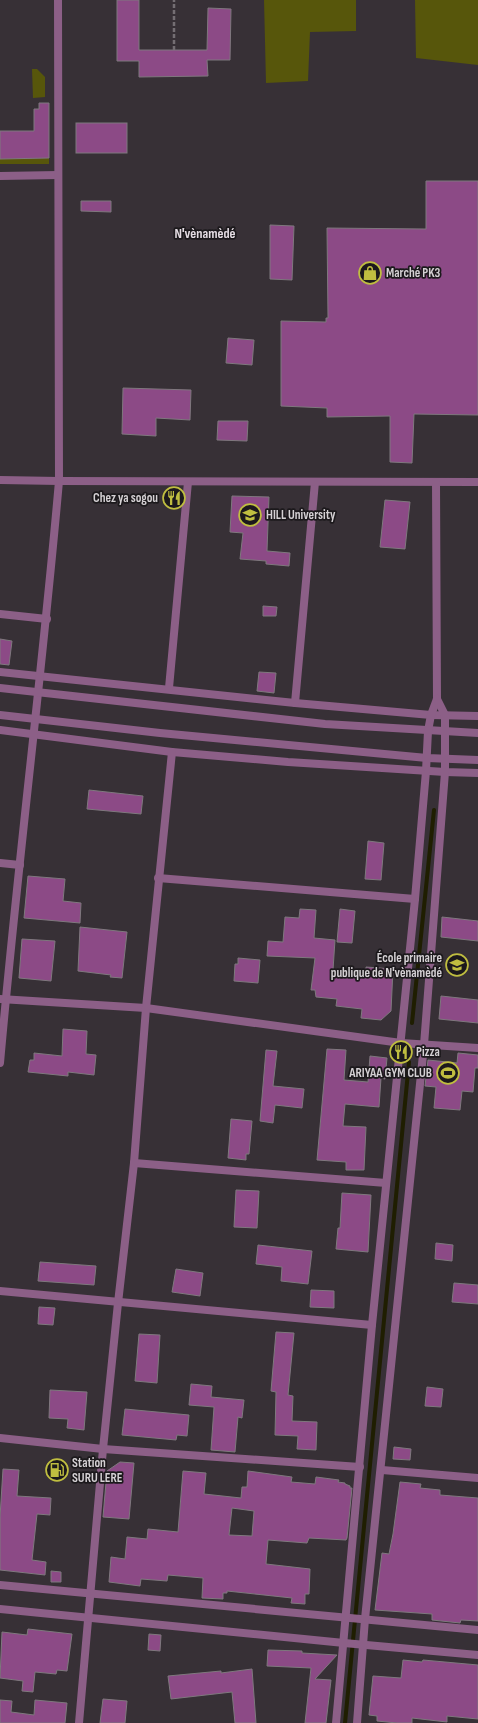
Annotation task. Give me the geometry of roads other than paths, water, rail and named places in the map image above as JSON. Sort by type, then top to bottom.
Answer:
[{"type":"street","points":[[0,1063],[3,999],[41,676],[59,481],[58,0]]},
{"type":"street","points":[[0,176],[58,175]]},
{"type":"street","points":[[0,480],[188,482],[478,482]]},
{"type":"street","points":[[169,688],[188,482]]},
{"type":"street","points":[[296,703],[315,482]]},
{"type":"street","points":[[336,1723],[372,1325],[415,899],[428,731],[431,715],[437,699],[436,482]]},
{"type":"street","points":[[0,614],[47,618]]},
{"type":"street","points":[[0,672],[169,688],[296,703],[431,715],[478,716]]},
{"type":"street","points":[[0,688],[39,691],[325,724],[478,733]]},
{"type":"street","points":[[357,1723],[365,1619],[382,1470],[424,1045],[446,759],[445,715],[437,699]]},
{"type":"street","points":[[0,715],[160,733],[427,758],[478,760]]},
{"type":"street","points":[[0,730],[172,752],[288,762],[478,773]]},
{"type":"street","points":[[79,1723],[89,1594],[118,1303],[134,1163],[158,878],[172,752]]},
{"type":"street","points":[[0,863],[20,864]]},
{"type":"street","points":[[158,878],[415,899]]},
{"type":"street","points":[[3,999],[146,1008],[401,1043],[478,1048]]},
{"type":"street","points":[[134,1163],[386,1183]]},
{"type":"street","points":[[0,1291],[118,1303],[372,1325]]},
{"type":"street","points":[[0,1438],[103,1449],[360,1467]]},
{"type":"street","points":[[382,1470],[478,1478]]},
{"type":"street","points":[[0,1585],[478,1630]]},
{"type":"street","points":[[0,1608],[478,1655]]},
{"type":"waterway","points":[[412,1023],[434,810]]},
{"type":"waterway","points":[[345,1723],[409,1062]]},
{"type":"place","name":"Marché PK3","points":[[370,273]]},
{"type":"place","name":"Chez ya sogou","points":[[174,498]]},
{"type":"place","name":"HILL University","points":[[250,515]]},
{"type":"place","name":"École primaire publique de N'vènamèdé","points":[[457,965]]},
{"type":"place","name":"Pizza","points":[[401,1052]]},
{"type":"place","name":"ARIYAA GYM CLUB","points":[[448,1073]]},
{"type":"place","name":"Station SURU LERE","points":[[57,1470]]},
{"type":"district","name":"N'vènamèdé","points":[[205,233]]}]
